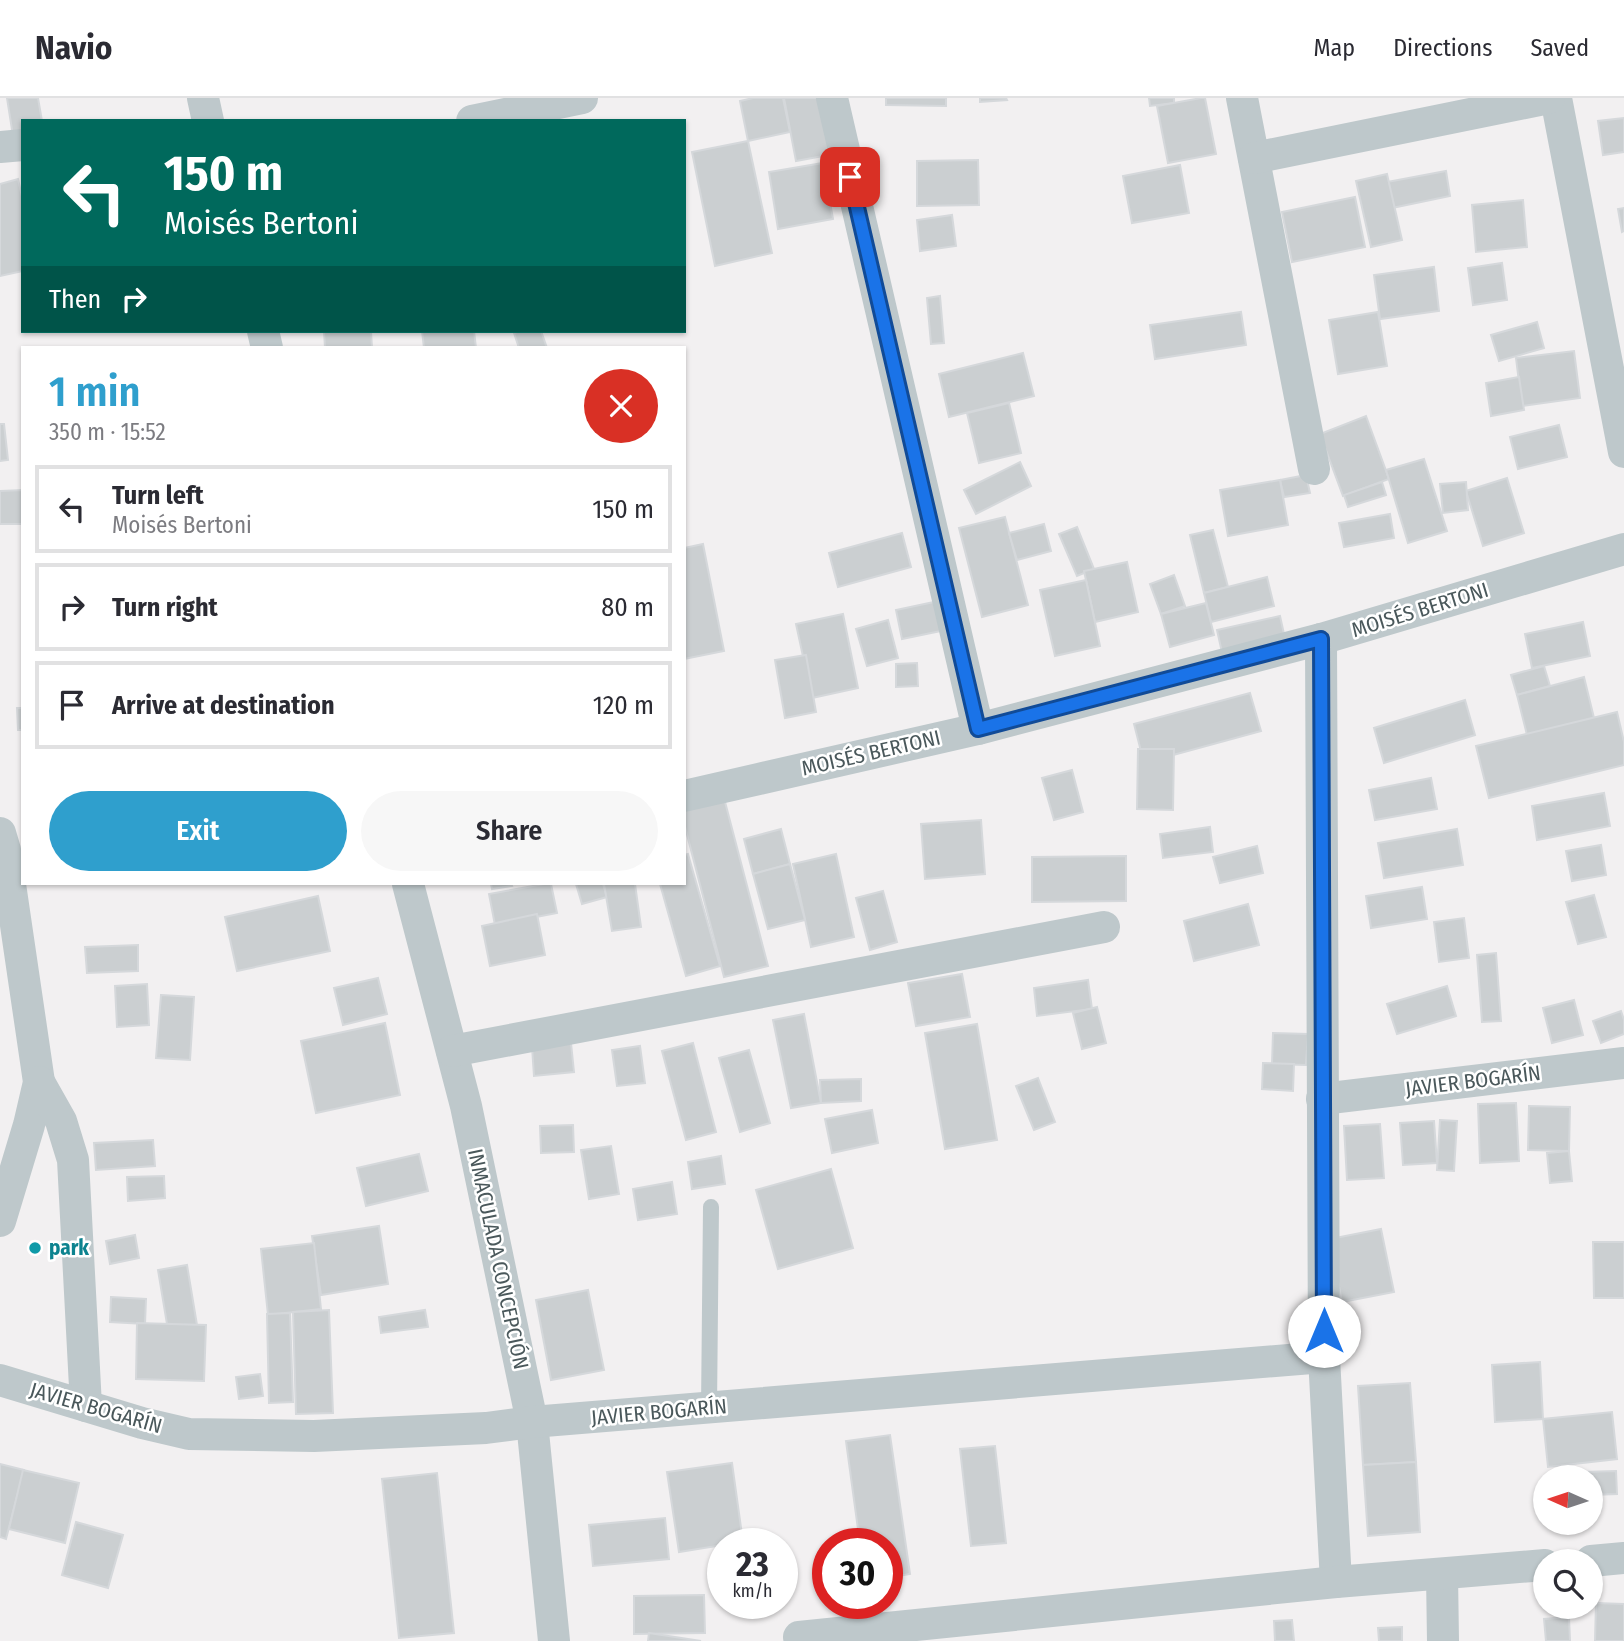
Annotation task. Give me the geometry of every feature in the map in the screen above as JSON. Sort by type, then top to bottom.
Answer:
[{"type":"street","points":[[203,98],[208,119]]},
{"type":"street","points":[[482,119],[582,98]]},
{"type":"street","points":[[832,98],[978,729]]},
{"type":"street","points":[[1242,98],[1314,469]]},
{"type":"street","points":[[1254,158],[1549,98]]},
{"type":"street","points":[[1556,98],[1624,452]]},
{"type":"street","points":[[0,147],[21,145]]},
{"type":"street","name":"MOISÉS BERTONI","points":[[686,796],[978,729],[1321,639],[1624,549]]},
{"type":"street","points":[[1321,639],[1324,1357],[1336,1583]]},
{"type":"street","points":[[0,833],[5,850],[39,1082],[61,1121],[73,1160],[86,1406]]},
{"type":"street","name":"INMACULADA CONCEPCIÓN","points":[[408,885],[466,1106],[532,1422],[554,1641]]},
{"type":"street","points":[[452,1051],[1104,928]]},
{"type":"street","name":"JAVIER BOGARÍN","points":[[1322,1099],[1624,1063]]},
{"type":"street","points":[[0,1221],[39,1082]]},
{"type":"street","name":"JAVIER BOGARÍN","points":[[0,1380],[142,1423],[189,1434],[314,1436],[486,1428],[1324,1357]]},
{"type":"street","points":[[1603,1560],[1624,1558]]},
{"type":"street","points":[[799,1637],[1533,1566]]},
{"type":"street","points":[[1442,1574],[1443,1641]]},
{"type":"lane","points":[[709,1408],[711,1207]]},
{"type":"building","points":[[7,98],[38,98],[42,119],[21,119],[21,134],[13,136]]},
{"type":"building","points":[[783,98],[790,132],[748,141],[740,101]]},
{"type":"building","points":[[784,98],[824,98],[834,154],[796,161]]},
{"type":"building","points":[[886,98],[946,98],[946,106],[886,105]]},
{"type":"building","points":[[980,98],[1006,98],[1007,100],[980,102]]},
{"type":"building","points":[[1149,98],[1174,98],[1174,103],[1150,106]]},
{"type":"building","points":[[1205,98],[1216,154],[1168,163],[1157,106]]},
{"type":"building","points":[[1624,118],[1624,152],[1603,155],[1598,121]]},
{"type":"building","points":[[748,141],[772,253],[715,266],[692,152]]},
{"type":"building","points":[[978,160],[979,205],[917,206],[917,161]]},
{"type":"building","points":[[823,163],[833,219],[778,229],[769,172]]},
{"type":"building","points":[[1180,165],[1189,213],[1132,223],[1123,176]]},
{"type":"building","points":[[1446,171],[1450,196],[1392,208],[1387,182]]},
{"type":"building","points":[[1387,174],[1402,240],[1371,247],[1356,181]]},
{"type":"building","points":[[18,179],[21,192],[21,271],[0,276],[0,184]]},
{"type":"building","points":[[1355,197],[1365,247],[1292,262],[1282,212]]},
{"type":"building","points":[[1523,200],[1527,247],[1476,252],[1472,205]]},
{"type":"building","points":[[1624,208],[1624,231],[1622,232],[1618,209]]},
{"type":"building","points":[[952,215],[956,246],[920,251],[917,220]]},
{"type":"building","points":[[1502,263],[1507,300],[1473,305],[1468,268]]},
{"type":"building","points":[[1434,267],[1439,311],[1380,319],[1374,275]]},
{"type":"building","points":[[940,296],[944,343],[931,344],[927,298]]},
{"type":"building","points":[[1241,312],[1246,345],[1155,359],[1150,325]]},
{"type":"building","points":[[1378,312],[1387,366],[1338,374],[1329,320]]},
{"type":"building","points":[[1537,322],[1544,348],[1499,361],[1491,335]]},
{"type":"building","points":[[324,333],[371,333],[372,346],[325,346]]},
{"type":"building","points":[[422,333],[474,333],[476,346],[424,346]]},
{"type":"building","points":[[514,333],[542,333],[546,346],[518,346]]},
{"type":"building","points":[[1574,351],[1580,398],[1522,406],[1516,358]]},
{"type":"building","points":[[1023,353],[1034,396],[949,417],[939,374]]},
{"type":"building","points":[[1519,377],[1524,410],[1491,416],[1486,383]]},
{"type":"building","points":[[1009,403],[1021,453],[979,463],[967,413]]},
{"type":"building","points":[[1366,416],[1389,479],[1343,496],[1320,434]]},
{"type":"building","points":[[0,424],[4,424],[8,460],[0,461]]},
{"type":"building","points":[[1559,425],[1567,457],[1518,469],[1510,437]]},
{"type":"building","points":[[1424,459],[1447,531],[1408,543],[1386,470]]},
{"type":"building","points":[[1020,462],[1031,486],[976,514],[964,490]]},
{"type":"building","points":[[1306,475],[1310,493],[1284,497],[1280,480]]},
{"type":"building","points":[[1507,478],[1524,533],[1483,546],[1466,491]]},
{"type":"building","points":[[1280,480],[1288,525],[1228,536],[1220,490]]},
{"type":"building","points":[[1382,482],[1386,495],[1348,507],[1344,495]]},
{"type":"building","points":[[1466,482],[1468,510],[1443,513],[1440,484]]},
{"type":"building","points":[[21,490],[21,524],[0,524],[0,491]]},
{"type":"building","points":[[1390,514],[1394,538],[1344,547],[1339,523]]},
{"type":"building","points":[[1005,517],[1028,605],[982,617],[959,528]]},
{"type":"building","points":[[1044,524],[1051,551],[1017,560],[1009,533]]},
{"type":"building","points":[[1077,527],[1094,569],[1077,576],[1059,534]]},
{"type":"building","points":[[1213,530],[1228,587],[1204,593],[1190,535]]},
{"type":"building","points":[[902,533],[911,567],[838,587],[829,553]]},
{"type":"building","points":[[703,544],[724,651],[686,659],[686,548]]},
{"type":"building","points":[[1127,562],[1138,612],[1095,622],[1084,571]]},
{"type":"building","points":[[1174,575],[1185,606],[1161,614],[1150,584]]},
{"type":"building","points":[[1267,577],[1274,606],[1211,622],[1204,593]]},
{"type":"building","points":[[1086,580],[1100,646],[1055,656],[1040,590]]},
{"type":"building","points":[[934,602],[941,631],[902,639],[896,610]]},
{"type":"building","points":[[1206,603],[1214,635],[1170,647],[1161,614]]},
{"type":"building","points":[[843,614],[858,688],[812,698],[796,624]]},
{"type":"building","points":[[1280,616],[1286,643],[1223,657],[1217,630]]},
{"type":"building","points":[[888,620],[898,658],[867,666],[856,629]]},
{"type":"building","points":[[1583,622],[1590,656],[1532,668],[1525,634]]},
{"type":"building","points":[[806,655],[816,712],[785,718],[775,660]]},
{"type":"building","points":[[917,663],[918,686],[896,687],[896,664]]},
{"type":"building","points":[[1544,666],[1550,686],[1517,695],[1511,675]]},
{"type":"building","points":[[1584,677],[1594,718],[1527,735],[1517,695]]},
{"type":"building","points":[[1250,693],[1261,731],[1144,763],[1134,724]]},
{"type":"building","points":[[1465,700],[1475,735],[1384,763],[1374,728]]},
{"type":"building","points":[[17,708],[21,708],[21,730],[18,730]]},
{"type":"building","points":[[1617,712],[1624,742],[1624,765],[1489,798],[1476,746]]},
{"type":"building","points":[[1138,749],[1174,749],[1173,810],[1137,809]]},
{"type":"building","points":[[1072,770],[1083,812],[1054,820],[1042,778]]},
{"type":"building","points":[[1431,778],[1437,809],[1375,820],[1369,790]]},
{"type":"building","points":[[1604,793],[1610,826],[1537,840],[1532,806]]},
{"type":"building","points":[[724,798],[768,966],[724,977],[686,831],[686,808]]},
{"type":"building","points":[[981,820],[985,874],[925,879],[921,824]]},
{"type":"building","points":[[1210,827],[1213,852],[1163,858],[1160,834]]},
{"type":"building","points":[[781,829],[790,864],[753,874],[744,839]]},
{"type":"building","points":[[1457,829],[1463,865],[1384,878],[1378,843]]},
{"type":"building","points":[[1601,845],[1606,875],[1572,881],[1566,851]]},
{"type":"building","points":[[1257,846],[1263,873],[1220,883],[1213,857]]},
{"type":"building","points":[[686,854],[720,966],[686,976],[660,885],[686,885]]},
{"type":"building","points":[[836,854],[854,937],[811,947],[793,864]]},
{"type":"building","points":[[1126,856],[1126,901],[1032,902],[1032,857]]},
{"type":"building","points":[[790,864],[805,920],[768,929],[753,874]]},
{"type":"building","points":[[491,885],[512,886],[492,889]]},
{"type":"building","points":[[551,885],[557,913],[495,925],[489,894]]},
{"type":"building","points":[[576,885],[603,885],[607,897],[582,904]]},
{"type":"building","points":[[604,885],[635,885],[641,927],[612,931]]},
{"type":"building","points":[[1422,887],[1427,919],[1371,928],[1366,896]]},
{"type":"building","points":[[883,891],[897,942],[870,950],[856,898]]},
{"type":"building","points":[[1594,895],[1606,937],[1578,944],[1566,902]]},
{"type":"building","points":[[318,896],[330,951],[237,971],[225,917]]},
{"type":"building","points":[[1248,904],[1259,945],[1194,961],[1184,921]]},
{"type":"building","points":[[537,914],[545,955],[490,966],[482,926]]},
{"type":"building","points":[[1464,918],[1469,958],[1439,962],[1434,922]]},
{"type":"building","points":[[138,945],[138,971],[87,973],[85,947]]},
{"type":"building","points":[[1496,953],[1501,1021],[1482,1022],[1477,955]]},
{"type":"building","points":[[962,974],[970,1017],[916,1026],[908,983]]},
{"type":"building","points":[[378,978],[387,1014],[343,1025],[334,988]]},
{"type":"building","points":[[1088,980],[1092,1009],[1037,1016],[1034,988]]},
{"type":"building","points":[[147,984],[149,1025],[117,1027],[115,986]]},
{"type":"building","points":[[1447,986],[1456,1016],[1397,1034],[1387,1004]]},
{"type":"building","points":[[161,995],[194,997],[190,1060],[156,1058]]},
{"type":"building","points":[[1574,1000],[1583,1035],[1552,1043],[1543,1008]]},
{"type":"building","points":[[1097,1007],[1106,1043],[1082,1049],[1073,1013]]},
{"type":"building","points":[[1621,1011],[1624,1034],[1601,1043],[1593,1021]]},
{"type":"building","points":[[804,1014],[821,1103],[791,1108],[773,1020]]},
{"type":"building","points":[[385,1023],[400,1095],[316,1113],[301,1041]]},
{"type":"building","points":[[977,1024],[997,1140],[945,1149],[925,1033]]},
{"type":"building","points":[[1273,1033],[1308,1034],[1306,1065],[1272,1064]]},
{"type":"building","points":[[571,1043],[574,1072],[534,1076],[532,1047]]},
{"type":"building","points":[[693,1043],[716,1132],[686,1140],[662,1051]]},
{"type":"building","points":[[640,1046],[645,1083],[617,1086],[612,1050]]},
{"type":"building","points":[[749,1050],[770,1123],[740,1132],[719,1058]]},
{"type":"building","points":[[1263,1063],[1294,1064],[1293,1091],[1262,1089]]},
{"type":"building","points":[[1038,1078],[1055,1122],[1034,1130],[1016,1086]]},
{"type":"building","points":[[861,1079],[861,1101],[821,1103],[820,1080]]},
{"type":"building","points":[[1516,1103],[1519,1161],[1480,1163],[1478,1104]]},
{"type":"building","points":[[1529,1106],[1570,1107],[1569,1151],[1528,1150]]},
{"type":"building","points":[[872,1110],[878,1143],[832,1153],[825,1119]]},
{"type":"building","points":[[1440,1120],[1457,1121],[1454,1171],[1437,1170]]},
{"type":"building","points":[[1434,1121],[1437,1163],[1403,1165],[1400,1123]]},
{"type":"building","points":[[1380,1124],[1384,1178],[1347,1180],[1344,1126]]},
{"type":"building","points":[[573,1125],[574,1152],[541,1153],[540,1126]]},
{"type":"building","points":[[153,1140],[155,1166],[96,1170],[94,1143]]},
{"type":"building","points":[[611,1146],[619,1194],[589,1199],[581,1150]]},
{"type":"building","points":[[1569,1151],[1572,1181],[1550,1183],[1547,1153]]},
{"type":"building","points":[[419,1154],[428,1191],[366,1206],[357,1168]]},
{"type":"building","points":[[721,1156],[725,1184],[692,1189],[688,1162]]},
{"type":"building","points":[[831,1169],[853,1248],[778,1269],[756,1190]]},
{"type":"building","points":[[164,1176],[165,1198],[128,1201],[127,1177]]},
{"type":"building","points":[[672,1182],[677,1214],[638,1220],[633,1189]]},
{"type":"building","points":[[379,1226],[388,1284],[321,1295],[312,1236]]},
{"type":"building","points":[[1381,1229],[1394,1292],[1342,1302],[1330,1239]]},
{"type":"building","points":[[135,1235],[139,1258],[110,1264],[106,1241]]},
{"type":"building","points":[[1593,1242],[1624,1242],[1624,1298],[1594,1298]]},
{"type":"building","points":[[314,1243],[321,1309],[268,1315],[261,1249]]},
{"type":"building","points":[[187,1265],[197,1325],[168,1330],[158,1270]]},
{"type":"building","points":[[588,1290],[604,1370],[551,1380],[536,1300]]},
{"type":"building","points":[[111,1297],[146,1299],[145,1324],[110,1322]]},
{"type":"building","points":[[329,1310],[333,1413],[296,1414],[293,1312]]},
{"type":"building","points":[[425,1310],[428,1327],[381,1333],[379,1317]]},
{"type":"building","points":[[290,1313],[293,1402],[269,1403],[267,1314]]},
{"type":"building","points":[[137,1323],[206,1325],[204,1381],[136,1379]]},
{"type":"building","points":[[1540,1362],[1543,1419],[1495,1422],[1492,1365]]},
{"type":"building","points":[[260,1374],[263,1396],[239,1399],[236,1377]]},
{"type":"building","points":[[1410,1383],[1416,1462],[1363,1465],[1358,1386]]},
{"type":"building","points":[[1612,1412],[1617,1459],[1548,1465],[1543,1419]]},
{"type":"building","points":[[890,1435],[910,1574],[903,1575],[903,1528],[858,1528],[846,1441]]},
{"type":"building","points":[[995,1446],[1006,1543],[971,1546],[960,1449]]},
{"type":"building","points":[[1416,1462],[1420,1532],[1368,1536],[1363,1465]]},
{"type":"building","points":[[732,1463],[741,1528],[707,1528],[707,1548],[679,1552],[667,1472]]},
{"type":"building","points":[[0,1464],[24,1470],[6,1539],[0,1537]]},
{"type":"building","points":[[23,1470],[79,1483],[65,1543],[9,1529]]},
{"type":"building","points":[[1603,1471],[1616,1471],[1617,1494],[1603,1495]]},
{"type":"building","points":[[437,1473],[454,1633],[399,1638],[382,1479]]},
{"type":"building","points":[[665,1518],[669,1559],[593,1566],[589,1525]]},
{"type":"building","points":[[76,1522],[123,1535],[108,1588],[62,1575]]},
{"type":"building","points":[[704,1595],[705,1633],[634,1634],[634,1596]]},
{"type":"building","points":[[1603,1603],[1624,1604],[1624,1641],[1595,1641],[1596,1619],[1603,1619]]},
{"type":"building","points":[[1544,1619],[1569,1619],[1570,1641],[1546,1641]]},
{"type":"building","points":[[1292,1620],[1294,1641],[1275,1641],[1274,1621]]},
{"type":"building","points":[[1402,1627],[1402,1641],[1379,1641],[1378,1628]]},
{"type":"building","points":[[649,1633],[701,1641],[648,1641]]},
{"type":"place","name":"park","points":[[35,1248]]},
{"type":"route","points":[[850,177],[978,729],[1321,639],[1324,1331]]}]
